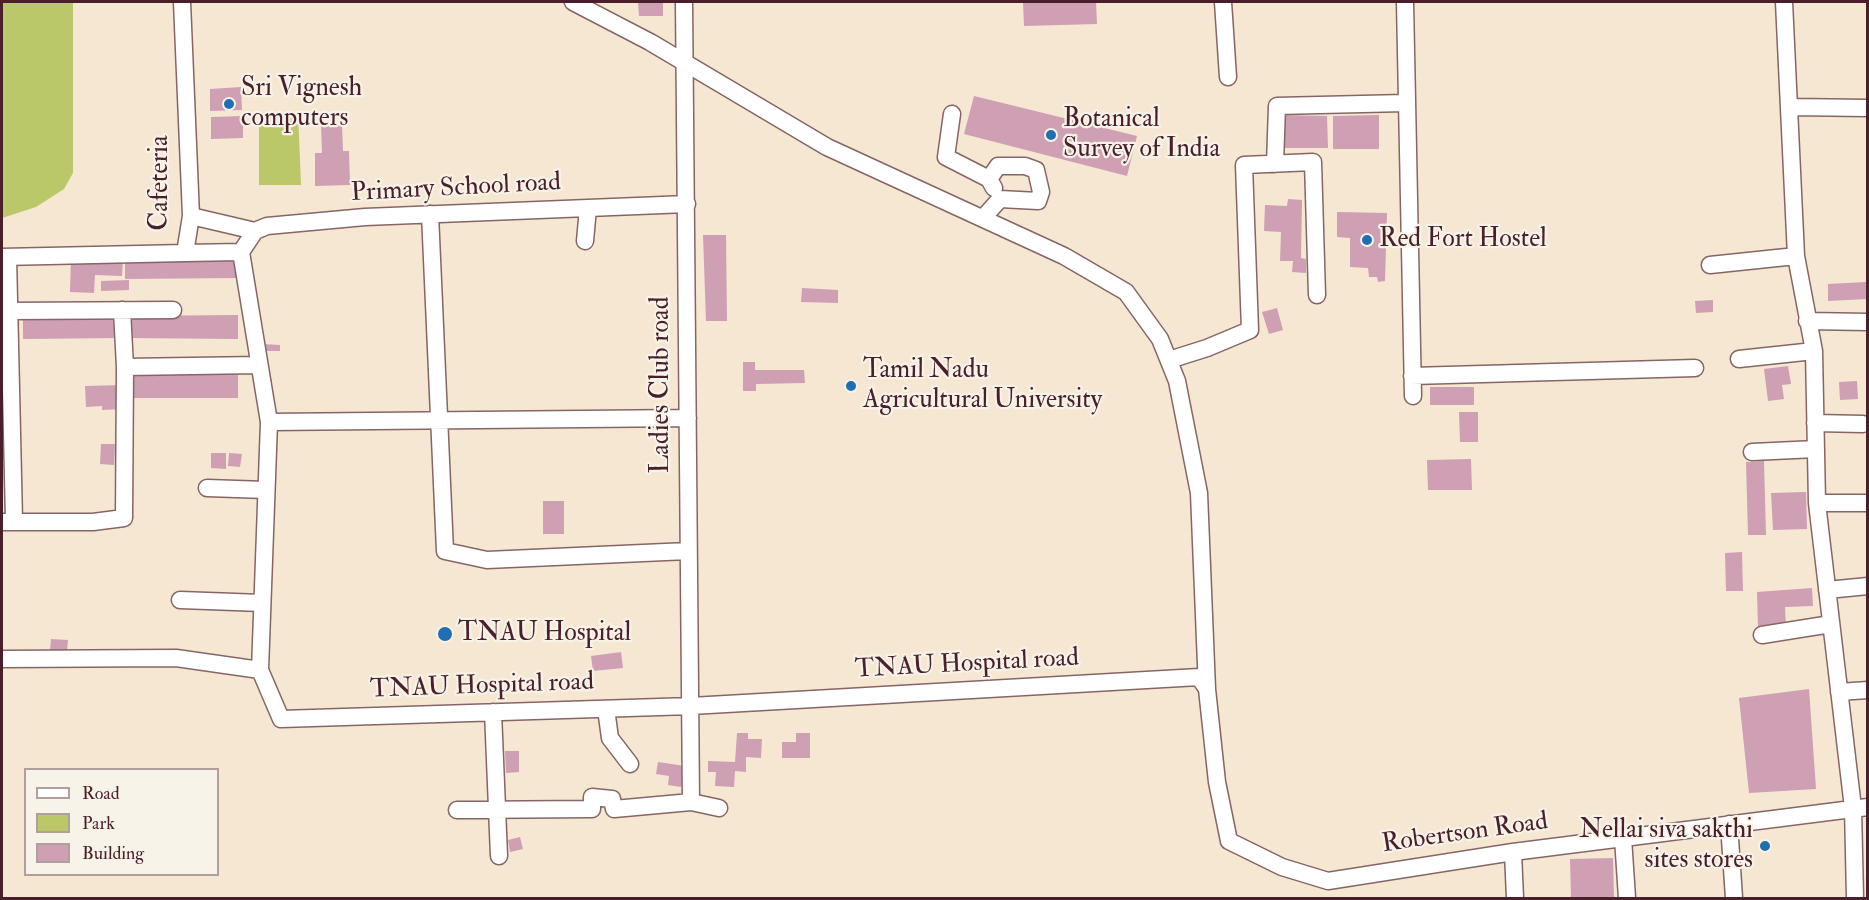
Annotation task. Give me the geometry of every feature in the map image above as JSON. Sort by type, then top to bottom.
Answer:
[{"type":"street","name":"Cafeteria","points":[[5,257],[185,253],[191,216],[182,2]]},
{"type":"street","points":[[573,2],[686,62],[827,147],[1064,256],[1126,292],[1160,339],[1177,381],[1199,493],[1207,689]]},
{"type":"street","name":"Ladies Club road","points":[[684,2],[688,551],[692,706],[691,802]]},
{"type":"street","points":[[1223,2],[1228,78]]},
{"type":"street","points":[[1405,2],[1405,103],[1413,396]]},
{"type":"street","points":[[1784,2],[1791,107],[1796,256],[1814,351],[1816,504],[1839,692],[1860,808],[1855,898]]},
{"type":"street","points":[[1275,164],[1277,106],[1405,103]]},
{"type":"street","points":[[1791,107],[1868,108]]},
{"type":"street","points":[[952,114],[946,156],[989,179],[1000,199]]},
{"type":"street","points":[[1169,360],[1207,348],[1250,330],[1244,165],[1313,162],[1317,295]]},
{"type":"street","points":[[989,179],[998,166],[1024,166],[1036,170],[1041,192],[1038,201],[1000,199]]},
{"type":"street","points":[[983,219],[1000,199]]},
{"type":"street","name":"Primary School road","points":[[255,231],[267,226],[430,214],[687,204]]},
{"type":"street","points":[[585,241],[588,208]]},
{"type":"street","points":[[430,214],[445,551],[487,560],[688,551]]},
{"type":"street","points":[[185,253],[241,252],[255,231],[191,216]]},
{"type":"street","name":"TNAU Hospital road","points":[[241,252],[269,422],[260,670],[281,719],[692,706],[1199,677],[1207,689]]},
{"type":"street","points":[[1710,265],[1796,256]]},
{"type":"street","points":[[5,257],[9,311],[8,521],[93,522],[124,518],[125,367],[122,310]]},
{"type":"street","points":[[9,311],[173,310]]},
{"type":"street","points":[[1807,321],[1868,322]]},
{"type":"street","points":[[1739,359],[1814,351]]},
{"type":"street","points":[[125,367],[259,365]]},
{"type":"street","points":[[1412,376],[1695,368]]},
{"type":"street","points":[[269,422],[688,418]]},
{"type":"street","points":[[1815,423],[1863,424]]},
{"type":"street","points":[[1752,452],[1816,449]]},
{"type":"street","points":[[207,488],[266,490]]},
{"type":"street","points":[[1816,504],[1868,503]]},
{"type":"street","points":[[1827,590],[1868,586]]},
{"type":"street","points":[[180,600],[262,603]]},
{"type":"street","points":[[1762,635],[1831,624]]},
{"type":"street","points":[[2,659],[176,658],[260,670]]},
{"type":"street","name":"Robertson Road","points":[[1207,689],[1216,782],[1228,841],[1282,867],[1328,881],[1513,852],[1860,808]]},
{"type":"street","points":[[1839,692],[1868,690]]},
{"type":"street","points":[[606,709],[610,738],[630,764]]},
{"type":"street","points":[[493,712],[499,856]]},
{"type":"street","points":[[457,810],[592,809],[592,797],[612,799],[614,809],[691,802],[719,808]]},
{"type":"street","points":[[1729,824],[1734,898]]},
{"type":"street","points":[[1623,838],[1627,898]]},
{"type":"street","points":[[1513,852],[1515,898]]},
{"type":"green space","points":[[2,2],[73,2],[73,173],[64,189],[36,207],[2,218]]},
{"type":"green space","points":[[298,112],[301,185],[259,185],[259,113]]},
{"type":"building","points":[[638,2],[663,2],[663,16],[639,16]]},
{"type":"building","points":[[1023,2],[1096,2],[1097,24],[1024,26]]},
{"type":"building","points":[[241,87],[242,110],[210,111],[210,89]]},
{"type":"building","name":"Botanical Survey of India","points":[[974,96],[1137,136],[1127,176],[964,134]]},
{"type":"building","points":[[1281,115],[1327,116],[1328,148],[1281,148]]},
{"type":"building","points":[[1379,115],[1379,149],[1333,149],[1333,116]]},
{"type":"building","points":[[243,116],[243,138],[211,139],[211,117]]},
{"type":"building","points":[[342,124],[343,151],[349,151],[350,185],[315,186],[315,153],[322,153],[321,125]]},
{"type":"building","points":[[1288,199],[1302,200],[1301,258],[1306,259],[1306,273],[1292,272],[1293,261],[1280,261],[1281,232],[1264,231],[1265,205],[1287,206]]},
{"type":"building","points":[[1337,212],[1387,213],[1385,281],[1378,282],[1377,277],[1369,277],[1368,268],[1350,267],[1350,238],[1337,237]]},
{"type":"building","points":[[703,235],[726,235],[727,321],[706,321]]},
{"type":"building","points":[[71,258],[123,260],[122,276],[95,275],[94,293],[70,292]]},
{"type":"building","points":[[234,258],[237,278],[125,279],[125,260]]},
{"type":"building","points":[[129,280],[129,290],[101,291],[101,281]]},
{"type":"building","points":[[1866,282],[1867,299],[1828,301],[1828,284]]},
{"type":"building","points":[[802,288],[838,290],[838,303],[801,302]]},
{"type":"building","points":[[1713,300],[1713,312],[1696,313],[1695,301]]},
{"type":"building","points":[[1277,308],[1283,330],[1269,334],[1262,312]]},
{"type":"building","points":[[23,315],[118,315],[118,338],[23,339]]},
{"type":"building","points":[[238,315],[238,339],[127,338],[126,316]]},
{"type":"building","points":[[263,344],[280,345],[280,351],[263,351]]},
{"type":"building","points":[[743,362],[755,362],[755,370],[804,370],[805,383],[756,384],[756,391],[743,391]]},
{"type":"building","points":[[1788,366],[1791,384],[1782,385],[1784,399],[1768,401],[1764,369]]},
{"type":"building","points":[[238,373],[238,398],[126,398],[126,375]]},
{"type":"building","points":[[1857,381],[1858,399],[1840,400],[1839,382]]},
{"type":"building","points":[[123,385],[124,409],[102,410],[102,406],[86,407],[85,386]]},
{"type":"building","points":[[1430,387],[1474,387],[1474,405],[1430,405]]},
{"type":"building","points":[[1459,412],[1478,412],[1478,442],[1460,442]]},
{"type":"building","points":[[101,444],[115,444],[114,465],[100,464]]},
{"type":"building","points":[[211,453],[226,453],[226,469],[211,468]]},
{"type":"building","points":[[229,453],[242,454],[240,467],[228,466]]},
{"type":"building","points":[[1471,459],[1472,490],[1428,490],[1427,460]]},
{"type":"building","points":[[1764,461],[1766,535],[1748,535],[1746,462]]},
{"type":"building","points":[[1806,492],[1807,529],[1773,530],[1771,493]]},
{"type":"building","points":[[543,501],[564,501],[564,534],[543,534]]},
{"type":"building","points":[[1742,552],[1743,591],[1726,591],[1725,553]]},
{"type":"building","points":[[1812,588],[1813,606],[1785,607],[1786,628],[1758,629],[1757,592]]},
{"type":"building","points":[[51,639],[68,640],[67,651],[50,651]]},
{"type":"building","points":[[621,652],[623,668],[593,671],[591,656]]},
{"type":"building","points":[[1809,689],[1816,789],[1749,793],[1739,698]]},
{"type":"building","points":[[737,733],[748,733],[748,739],[762,739],[761,758],[746,757],[746,772],[735,771],[734,787],[715,786],[716,772],[708,772],[708,761],[735,762]]},
{"type":"building","points":[[796,733],[810,733],[810,758],[782,758],[782,742],[796,742]]},
{"type":"building","points":[[505,751],[519,751],[519,772],[506,773]]},
{"type":"building","points":[[658,762],[685,766],[681,787],[668,785],[669,776],[656,774]]},
{"type":"building","points":[[520,837],[523,849],[510,852],[508,840]]},
{"type":"building","points":[[1613,858],[1614,897],[1571,898],[1570,859]]},
{"type":"place","name":"Sri Vignesh computers","points":[[229,104]]},
{"type":"place","name":"Botanical Survey of India","points":[[1051,135]]},
{"type":"place","name":"Red Fort Hostel","points":[[1367,240]]},
{"type":"place","name":"Tamil Nadu Agricultural University","points":[[851,386]]},
{"type":"place","name":"TNAU Hospital","points":[[445,634]]},
{"type":"place","name":"Nellai siva sakthi sites stores","points":[[1765,846]]}]
